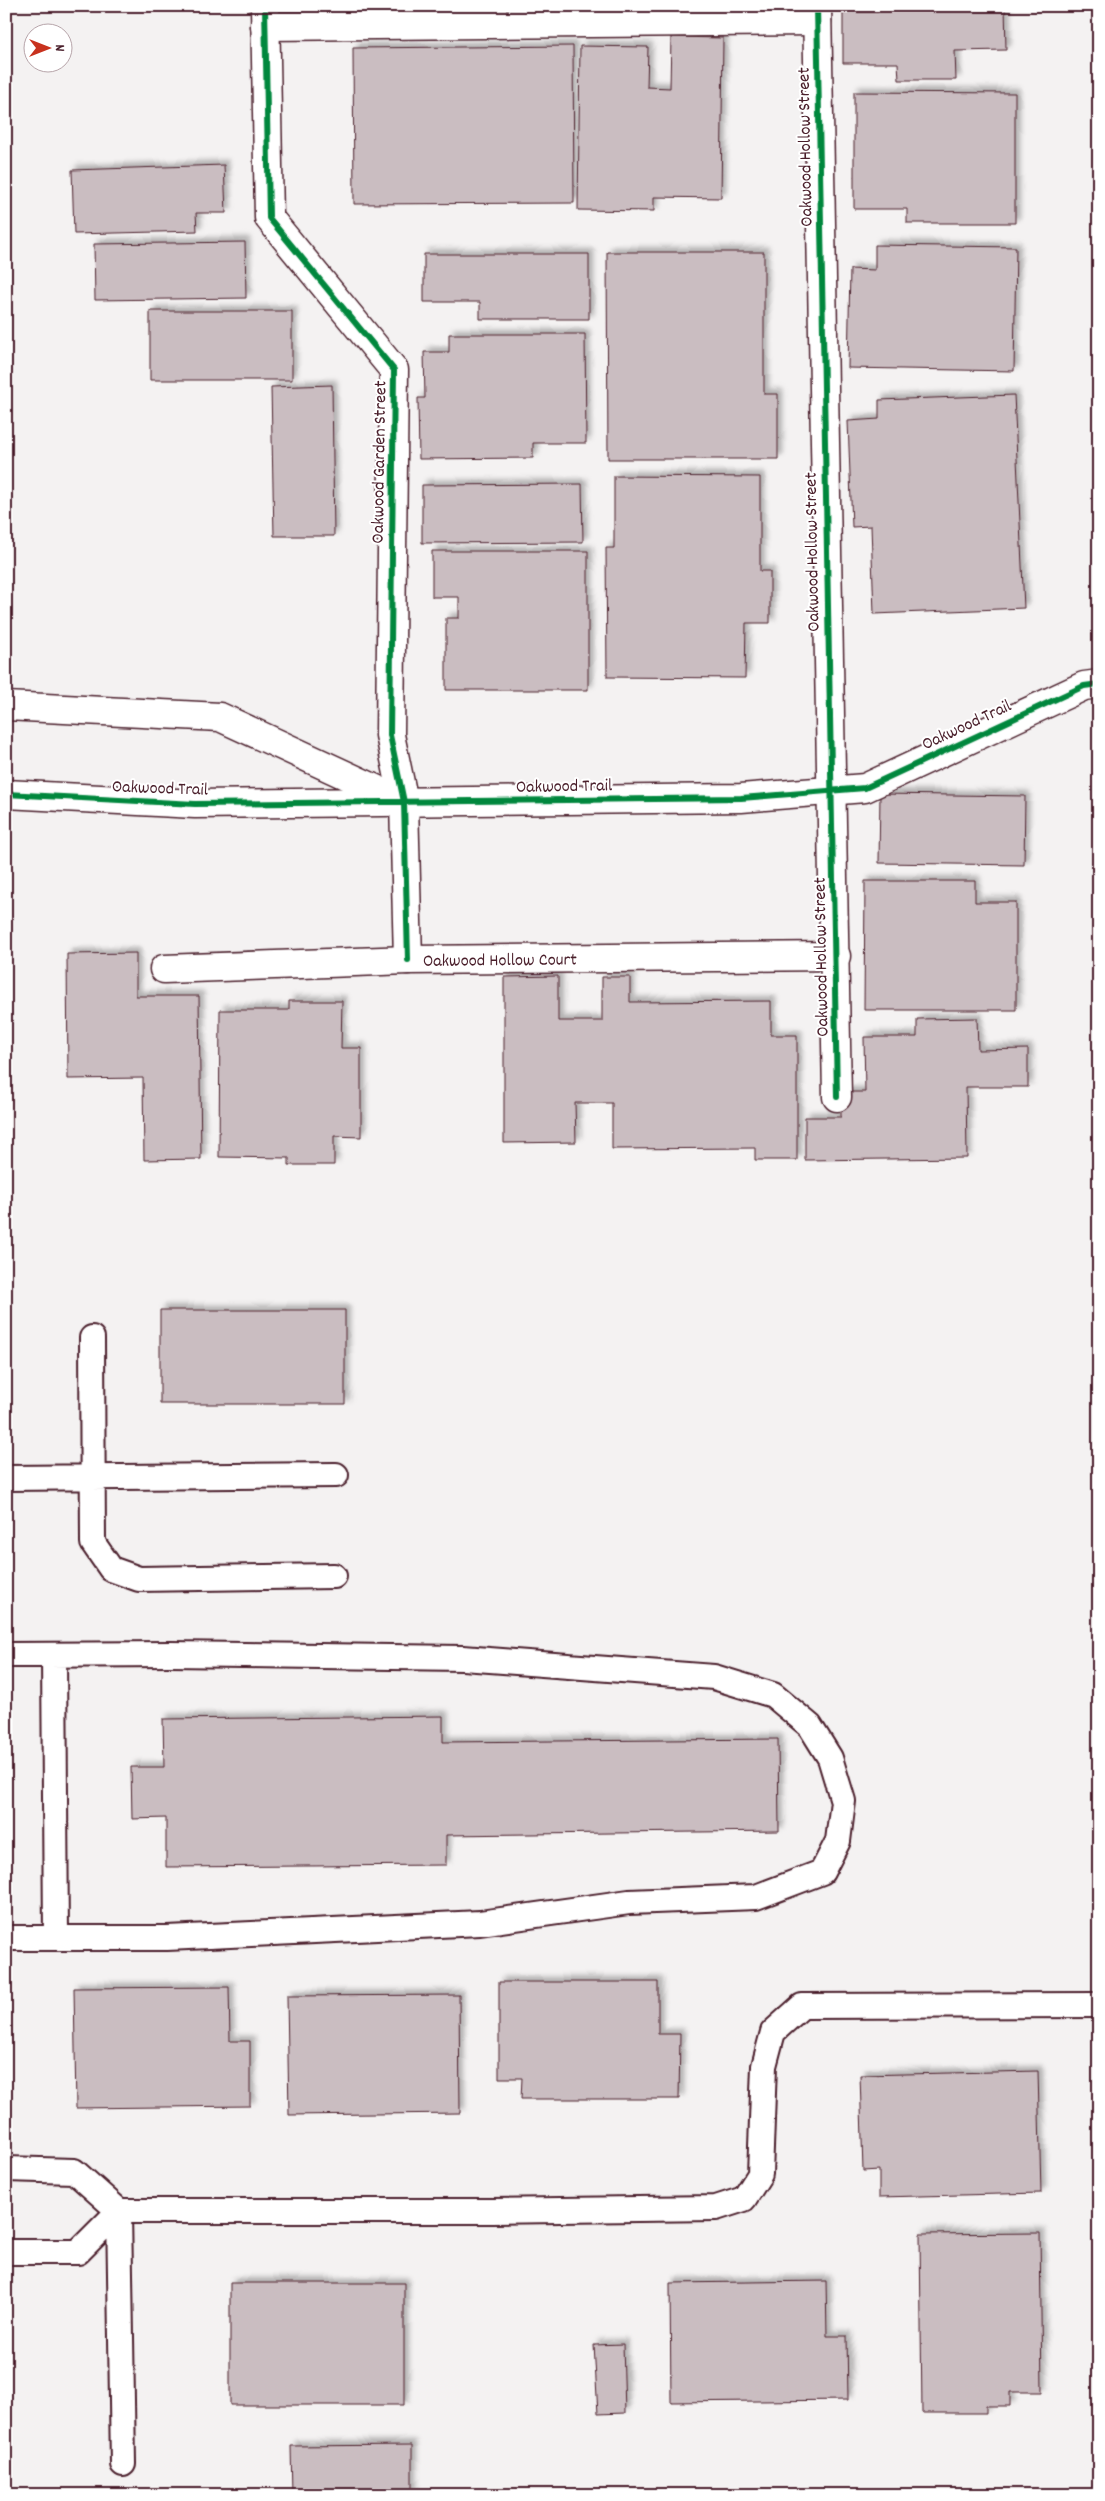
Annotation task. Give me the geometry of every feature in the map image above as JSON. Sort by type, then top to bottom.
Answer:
[{"type":"street","points":[[265,16],[817,13]]},
{"type":"street","name":"Oakwood Hollow Street","points":[[817,13],[830,791],[836,956],[837,1097]]},
{"type":"street","name":"Oakwood Garden Street","points":[[265,16],[269,218],[394,370],[390,735],[404,802],[408,960]]},
{"type":"street","name":"Oakwood Trail","points":[[6,794],[195,804],[741,798],[865,788],[1084,686],[1099,684]]},
{"type":"street","name":"Oakwood Trail","points":[[6,706],[220,717],[404,802]]},
{"type":"street","name":"Oakwood Hollow Court","points":[[164,969],[408,960],[836,956]]},
{"type":"lane","points":[[92,1338],[93,1543],[111,1569],[139,1579],[334,1576]]},
{"type":"lane","points":[[6,1478],[336,1475]]},
{"type":"lane","points":[[6,1655],[171,1654],[463,1658],[714,1677],[772,1695],[810,1726],[830,1758],[843,1801],[838,1840],[822,1872],[756,1897],[629,1902],[480,1923],[167,1938],[6,1938]]},
{"type":"lane","points":[[54,1655],[56,1938]]},
{"type":"lane","points":[[6,2169],[74,2171],[120,2211],[491,2211],[716,2208],[744,2199],[760,2174],[764,2066],[773,2032],[802,2006],[1099,2005]]},
{"type":"lane","points":[[6,2252],[78,2252],[120,2211]]},
{"type":"lane","points":[[120,2211],[123,2464]]},
{"type":"building","points":[[878,6],[1005,6],[1006,50],[955,51],[956,80],[899,80],[898,63],[843,63],[843,12],[878,12]]},
{"type":"building","points":[[671,37],[723,38],[721,198],[654,197],[654,211],[578,210],[580,46],[648,47],[647,87],[670,88]]},
{"type":"building","points":[[573,46],[574,203],[354,204],[353,48]]},
{"type":"building","points":[[854,92],[1015,93],[1015,223],[907,223],[907,209],[854,209]]},
{"type":"building","points":[[224,165],[226,213],[196,213],[197,231],[74,234],[72,170]]},
{"type":"building","points":[[245,242],[246,298],[95,300],[94,244]]},
{"type":"building","points":[[875,245],[1016,247],[1014,371],[848,368],[850,269],[875,270]]},
{"type":"building","points":[[607,252],[764,252],[764,394],[778,394],[778,459],[608,459]]},
{"type":"building","points":[[424,254],[589,254],[589,319],[480,319],[480,302],[424,302]]},
{"type":"building","points":[[150,311],[292,311],[292,380],[150,380]]},
{"type":"building","points":[[449,334],[585,334],[586,443],[533,443],[533,458],[419,459],[418,398],[425,398],[424,352],[449,352]]},
{"type":"building","points":[[332,385],[334,536],[274,536],[271,387]]},
{"type":"building","points":[[1014,395],[1024,608],[874,614],[871,526],[852,527],[848,421],[879,419],[879,400]]},
{"type":"building","points":[[614,476],[760,477],[760,571],[770,571],[770,623],[746,623],[745,678],[607,677],[606,548],[614,548]]},
{"type":"building","points":[[582,484],[583,542],[422,543],[422,485]]},
{"type":"building","points":[[432,551],[588,551],[588,690],[446,690],[446,618],[459,618],[459,597],[432,597]]},
{"type":"building","points":[[880,794],[1025,796],[1024,865],[879,863]]},
{"type":"building","points":[[865,881],[975,881],[975,902],[1016,902],[1016,1010],[864,1010]]},
{"type":"building","points":[[136,953],[136,996],[199,996],[201,1159],[144,1160],[143,1078],[68,1079],[67,954]]},
{"type":"building","points":[[558,976],[558,1021],[602,1021],[602,977],[630,977],[630,1002],[771,1001],[771,1035],[797,1035],[797,1160],[755,1160],[755,1148],[612,1149],[612,1103],[575,1103],[576,1142],[504,1143],[504,977]]},
{"type":"building","points":[[289,1001],[342,1001],[341,1048],[361,1048],[361,1137],[334,1136],[334,1165],[289,1165],[289,1158],[219,1157],[220,1010],[289,1010]]},
{"type":"building","points":[[977,1018],[978,1050],[1028,1049],[1028,1087],[966,1087],[967,1158],[805,1160],[805,1117],[841,1117],[841,1092],[865,1092],[864,1037],[917,1037],[917,1019]]},
{"type":"building","points":[[160,1310],[345,1310],[345,1404],[160,1404]]},
{"type":"building","points":[[443,1716],[443,1742],[778,1739],[779,1831],[446,1835],[446,1865],[166,1867],[166,1818],[132,1819],[131,1767],[164,1767],[163,1719]]},
{"type":"building","points":[[499,1982],[658,1982],[658,2034],[680,2034],[679,2099],[521,2099],[522,2078],[499,2078]]},
{"type":"building","points":[[229,1987],[230,2041],[250,2041],[250,2106],[76,2108],[74,1988]]},
{"type":"building","points":[[459,1995],[460,2113],[289,2115],[287,1996]]},
{"type":"building","points":[[1038,2071],[1041,2193],[879,2197],[879,2170],[863,2171],[860,2075]]},
{"type":"building","points":[[1040,2233],[1042,2392],[1010,2392],[1010,2406],[986,2406],[986,2413],[922,2413],[920,2234]]},
{"type":"building","points":[[826,2281],[827,2336],[847,2336],[848,2400],[671,2402],[670,2283]]},
{"type":"building","points":[[230,2283],[404,2283],[404,2405],[230,2405]]},
{"type":"building","points":[[623,2344],[625,2413],[598,2414],[594,2345]]},
{"type":"building","points":[[412,2445],[412,2495],[292,2495],[291,2446]]},
{"type":"cycle path","points":[[265,6],[269,218],[394,370],[390,735],[404,802],[408,960]]},
{"type":"cycle path","points":[[817,6],[837,1097]]},
{"type":"cycle path","points":[[6,794],[195,804],[741,798],[865,788],[1084,686],[1099,684]]}]
